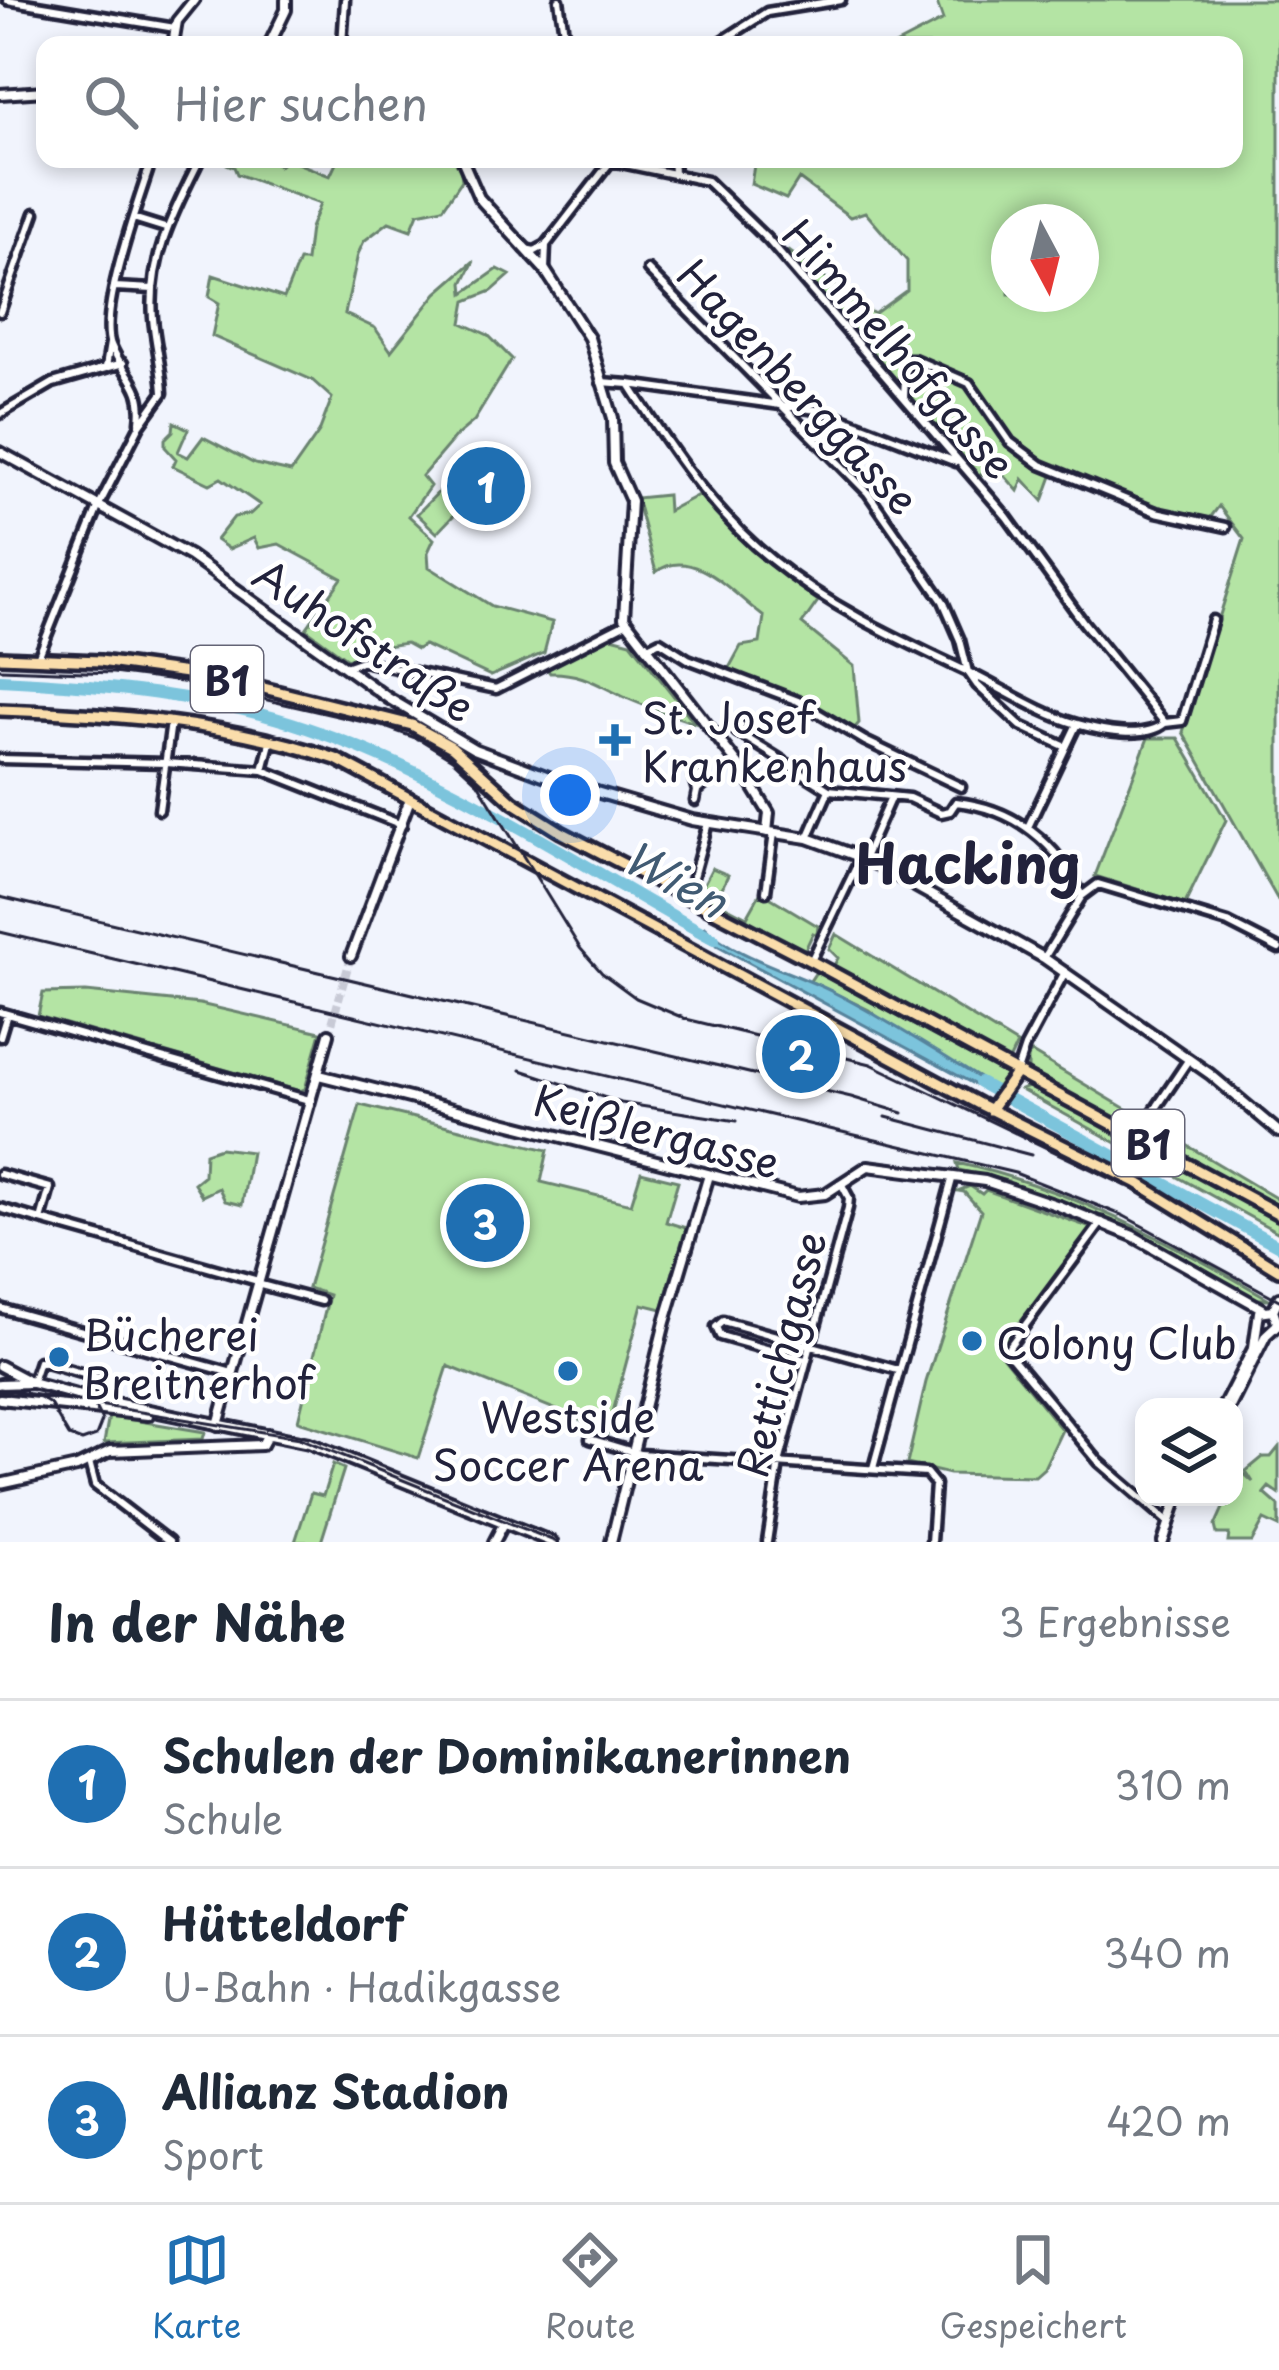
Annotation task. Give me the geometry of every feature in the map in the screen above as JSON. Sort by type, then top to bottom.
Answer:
[{"type":"main road","name":"B1","points":[[0,657],[158,668],[224,678],[412,725],[452,747],[530,813],[1279,1214]]},
{"type":"main road","name":"B1","points":[[0,710],[171,722],[271,739],[336,759],[1136,1182],[1279,1270]]},
{"type":"main road","points":[[991,1108],[1015,1075]]},
{"type":"street","points":[[7,0],[175,28]]},
{"type":"street","points":[[174,36],[194,0]]},
{"type":"street","points":[[273,36],[286,0]]},
{"type":"street","points":[[343,36],[345,0]]},
{"type":"street","points":[[559,0],[565,36]]},
{"type":"street","points":[[730,36],[767,12],[804,2],[841,0]]},
{"type":"street","points":[[0,94],[36,92]]},
{"type":"street","points":[[106,367],[109,314],[149,168]]},
{"type":"street","points":[[38,658],[99,505],[164,388],[153,290],[165,228],[195,168]]},
{"type":"street","points":[[465,168],[473,189],[544,270],[585,328],[614,418],[614,463],[631,502],[622,604],[626,623],[744,772],[769,813],[766,892]]},
{"type":"street","name":"Himmelhofgasse","points":[[546,245],[606,168]]},
{"type":"street","name":"Himmelhofgasse","points":[[651,168],[707,181],[797,269],[1007,518],[1165,723]]},
{"type":"street","points":[[0,312],[34,213]]},
{"type":"street","points":[[133,218],[165,228]]},
{"type":"street","points":[[522,248],[546,245],[544,270]]},
{"type":"street","name":"Hagenberggasse","points":[[648,270],[868,493],[926,572],[960,640],[968,672]]},
{"type":"street","points":[[0,272],[13,276]]},
{"type":"street","points":[[115,287],[153,290]]},
{"type":"street","points":[[110,343],[143,399],[140,424]]},
{"type":"street","points":[[904,398],[903,366],[906,359],[914,358],[969,383],[1016,449],[1040,465],[1156,512],[1226,527]]},
{"type":"street","points":[[0,414],[42,388],[124,363]]},
{"type":"street","points":[[601,382],[824,411],[960,463]]},
{"type":"street","points":[[629,384],[707,496],[770,559],[831,603],[1077,724],[1132,732],[1182,721],[1213,620]]},
{"type":"street","points":[[143,399],[157,403]]},
{"type":"street","name":"Auhofstraße","points":[[0,452],[190,556],[388,698],[474,749],[562,782],[708,823],[808,838],[862,857],[1044,958],[1189,1059],[1279,1132]]},
{"type":"street","points":[[344,667],[362,661],[496,689],[626,623]]},
{"type":"street","points":[[646,648],[660,641],[688,659],[782,694],[865,741],[962,787]]},
{"type":"street","points":[[968,672],[995,705],[1021,726],[1064,746]]},
{"type":"street","points":[[160,810],[171,722]]},
{"type":"street","points":[[1028,826],[1077,724]]},
{"type":"street","points":[[741,725],[737,731],[756,746],[829,790],[909,798],[941,813],[950,811],[956,802],[981,805],[1028,826],[1070,870],[1082,896]]},
{"type":"street","points":[[263,770],[271,739]]},
{"type":"street","points":[[0,759],[263,770],[402,825]]},
{"type":"street","points":[[808,838],[829,790]]},
{"type":"street","points":[[695,801],[698,791]]},
{"type":"street","points":[[351,956],[410,797]]},
{"type":"street","points":[[812,961],[890,799]]},
{"type":"street","points":[[402,825],[424,806]]},
{"type":"street","points":[[687,899],[708,823]]},
{"type":"street","points":[[1044,958],[1082,896],[1098,884],[1228,923],[1279,949]]},
{"type":"street","points":[[1015,1075],[1065,972]]},
{"type":"street","points":[[0,1037],[3,1013],[309,1100]]},
{"type":"street","points":[[212,1447],[329,1034]]},
{"type":"street","points":[[1150,1118],[1189,1059]]},
{"type":"street","name":"Keißlergasse","points":[[319,1075],[802,1198],[825,1195],[858,1169],[872,1165],[997,1185],[1102,1222],[1237,1295],[1263,1316],[1271,1330]]},
{"type":"street","points":[[0,1174],[50,1188],[41,1220]]},
{"type":"street","points":[[611,1542],[631,1452],[709,1175]]},
{"type":"street","points":[[873,1469],[953,1176]]},
{"type":"street","name":"Rettichgasse","points":[[767,1542],[779,1463],[848,1208],[849,1198],[841,1183]]},
{"type":"street","points":[[0,1208],[321,1301]]},
{"type":"street","points":[[1102,1222],[1009,1347],[1010,1358],[1110,1473],[1168,1522]]},
{"type":"street","points":[[1231,1398],[1263,1316],[1279,1298]]},
{"type":"street","points":[[0,1308],[232,1373]]},
{"type":"street","points":[[1232,1398],[1279,1320],[1263,1316]]},
{"type":"street","points":[[805,1360],[720,1336],[716,1327],[723,1321],[899,1370]]},
{"type":"street","points":[[32,1383],[39,1361],[108,1381],[105,1401]]},
{"type":"street","points":[[0,1366],[32,1383],[322,1447],[552,1542]]},
{"type":"street","points":[[0,1384],[32,1383]]},
{"type":"street","points":[[0,1384],[18,1402]]},
{"type":"street","points":[[0,1399],[174,1417]]},
{"type":"street","points":[[0,1484],[89,1462],[110,1451],[263,1444],[268,1433]]},
{"type":"street","points":[[590,1439],[631,1452],[923,1472],[934,1480],[932,1542]]},
{"type":"street","points":[[89,1462],[95,1485],[169,1542]]},
{"type":"street","points":[[1163,1542],[1174,1506]]},
{"type":"street","points":[[494,1542],[504,1523]]},
{"type":"green space","points":[[936,0],[1279,0],[1279,902],[1183,732],[1244,539],[1219,506],[1210,518],[1157,507],[1055,468],[1043,501],[1023,479],[1018,491],[1004,475],[976,474],[786,253],[874,314],[907,290],[907,261],[865,212],[850,217],[799,179],[786,199],[751,184],[754,168],[1243,168],[1243,36],[912,36],[943,20]]},
{"type":"green space","points":[[234,168],[310,168],[330,176],[334,168],[460,168],[462,180],[443,208],[418,213],[411,230],[389,222],[364,241],[345,314],[375,328],[391,351],[437,293],[474,261],[463,283],[464,293],[498,269],[510,275],[492,291],[466,301],[462,323],[488,335],[512,359],[474,421],[422,476],[430,486],[409,516],[434,539],[428,552],[429,567],[492,606],[552,622],[544,653],[491,676],[424,645],[365,649],[362,642],[356,645],[358,655],[347,659],[306,629],[342,578],[279,544],[259,548],[254,538],[229,549],[216,540],[234,517],[250,514],[260,505],[221,478],[210,484],[173,466],[176,459],[165,447],[165,439],[174,422],[188,429],[178,452],[188,457],[203,437],[255,464],[291,472],[319,432],[332,398],[312,380],[212,336],[219,303],[209,297],[213,275],[284,298],[299,261],[306,261],[310,228],[320,204],[237,174]]},
{"type":"green space","points":[[467,463],[486,481],[437,533],[417,514]]},
{"type":"green space","points":[[700,494],[769,563],[818,601],[802,624],[854,666],[859,723],[852,731],[803,697],[728,670],[741,646],[760,643],[764,617],[727,586],[684,564],[656,572],[636,498],[667,495],[668,511]]},
{"type":"green space","points":[[608,636],[631,642],[695,723],[579,677],[550,673],[546,667]]},
{"type":"green space","points":[[1148,738],[1178,738],[1226,820],[1185,904],[1095,876]]},
{"type":"green space","points":[[712,868],[728,875],[716,901],[747,917],[761,892],[818,926],[804,952],[696,899]]},
{"type":"green space","points":[[836,934],[1017,1044],[1009,1061],[833,967],[838,958],[829,949]]},
{"type":"green space","points":[[816,972],[1005,1076],[996,1088],[869,1010],[810,981]]},
{"type":"green space","points":[[86,992],[200,1004],[321,1032],[305,1089],[38,1016],[43,993]]},
{"type":"green space","points":[[1032,1053],[1279,1200],[1279,1206],[1028,1072]]},
{"type":"green space","points":[[1028,1087],[1279,1219],[1279,1233],[1021,1090]]},
{"type":"green space","points":[[360,1105],[548,1150],[541,1182],[631,1204],[641,1172],[678,1181],[666,1222],[686,1228],[662,1309],[642,1304],[606,1438],[588,1432],[589,1423],[448,1366],[418,1458],[298,1421],[329,1295],[308,1288]]},
{"type":"green space","points":[[220,1148],[251,1152],[242,1205],[225,1201],[219,1188],[202,1196],[194,1183],[204,1175],[205,1153]]},
{"type":"green space","points":[[957,1163],[1039,1187],[1118,1219],[1269,1299],[1254,1299],[1117,1223],[1008,1185],[1008,1181],[959,1170]]},
{"type":"green space","name":"Colony Club","points":[[970,1186],[982,1194],[986,1190],[1091,1228],[998,1351],[1062,1430],[1044,1468],[1035,1476],[949,1474],[907,1464],[926,1382],[981,1211],[958,1191]]},
{"type":"green space","points":[[109,1416],[205,1432],[203,1439],[104,1443]]},
{"type":"green space","points":[[1279,1447],[1279,1494],[1269,1487],[1264,1493],[1279,1506],[1279,1527],[1264,1520],[1252,1542],[1228,1542],[1229,1534],[1217,1534],[1215,1526],[1224,1506],[1243,1506],[1243,1473],[1253,1482],[1246,1471],[1263,1457],[1271,1457]]},
{"type":"green space","points":[[333,1464],[344,1469],[321,1542],[295,1542],[311,1493],[323,1496]]},
{"type":"water","points":[[705,927],[749,956],[856,1004],[996,1088],[992,1094],[700,936]]},
{"type":"waterway","name":"Wien","points":[[0,680],[155,694],[232,707],[307,728],[464,797],[714,939]]},
{"type":"waterway","name":"Wien","points":[[980,1083],[1279,1246]]},
{"type":"tunnel","points":[[329,1034],[351,956]]},
{"type":"tram line","points":[[0,1389],[299,1438],[557,1542]]},
{"type":"tram line","points":[[37,1396],[50,1404],[69,1436],[82,1441],[96,1436],[102,1421],[95,1407],[81,1400]]},
{"type":"railway","points":[[0,669],[113,673],[197,684],[385,727],[421,740],[478,783],[580,948],[602,973],[636,998],[686,1019],[871,1064],[1126,1186]]},
{"type":"railway","points":[[0,897],[903,1113]]},
{"type":"railway","points":[[0,932],[1015,1173],[1124,1216],[1279,1300]]},
{"type":"railway","points":[[521,1070],[621,1103],[737,1121]]},
{"type":"railway","points":[[886,1117],[1031,1155]]},
{"type":"place","name":"Schulen der Dominikanerinnen","points":[[486,486]]},
{"type":"place","name":"St. Josef Krankenhaus","points":[[615,740]]},
{"type":"place","name":"Hütteldorf","points":[[801,1054]]},
{"type":"place","name":"Allianz Stadion","points":[[485,1223]]},
{"type":"place","name":"Colony Club","points":[[972,1341]]},
{"type":"place","name":"Bücherei Breitnerhof","points":[[59,1357]]},
{"type":"place","name":"Westside Soccer Arena","points":[[568,1371]]},
{"type":"district","name":"Hacking","points":[[968,861]]}]
